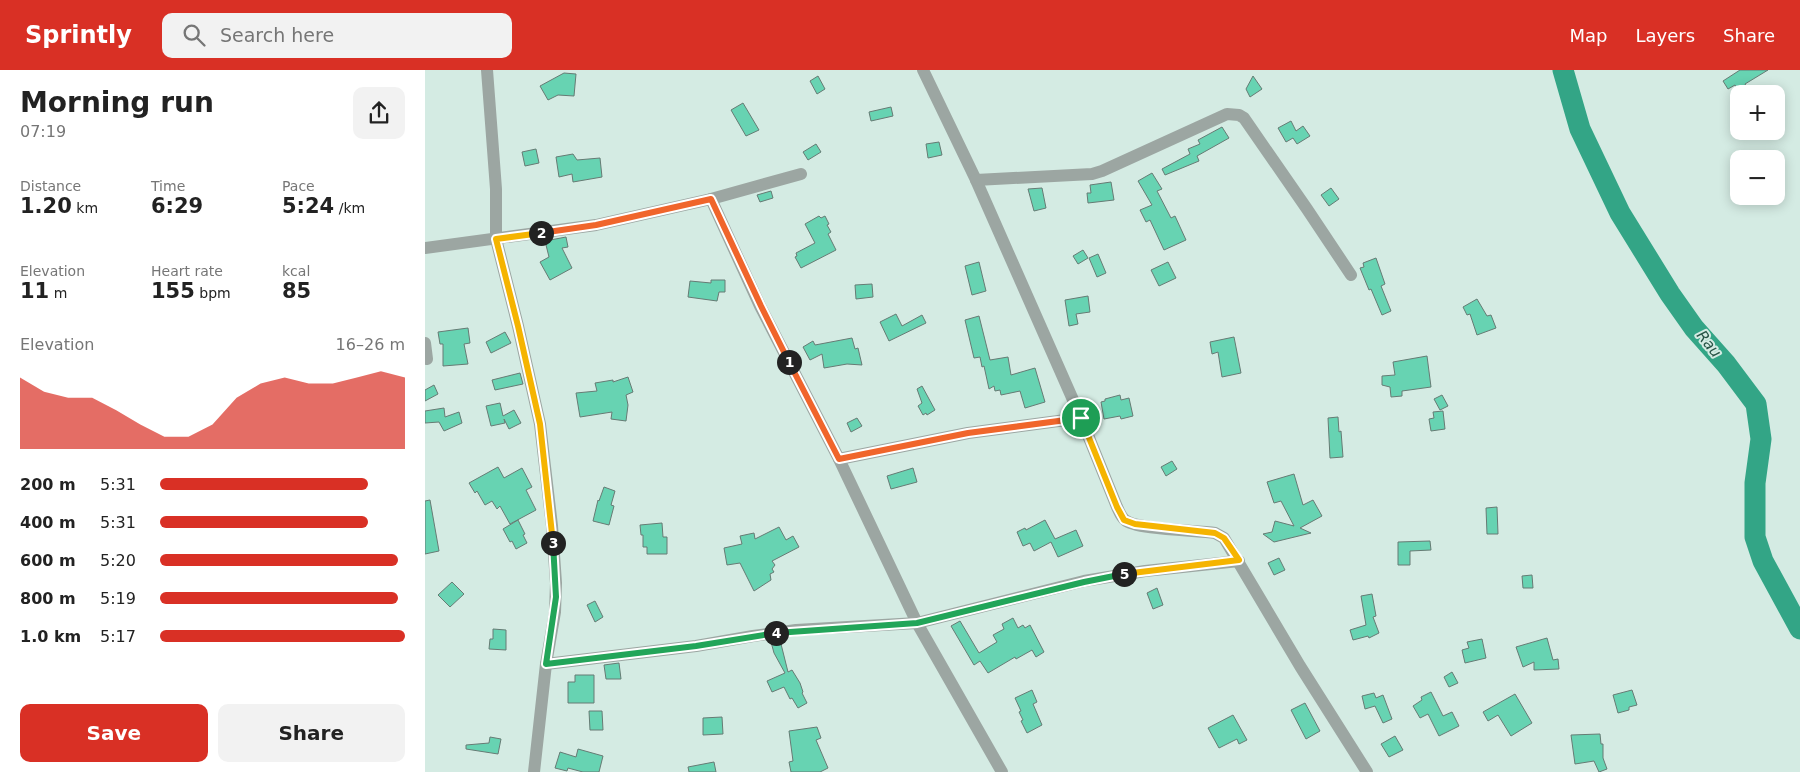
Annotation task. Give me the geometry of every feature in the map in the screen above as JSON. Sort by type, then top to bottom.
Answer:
[{"type":"street","points":[[487,70],[496,189],[496,239],[540,424],[552,526],[556,597],[546,664],[534,772]]},
{"type":"street","points":[[923,70],[976,180],[1124,520],[1148,526],[1215,533],[1224,538],[1239,560],[1300,666],[1367,772]]},
{"type":"street","points":[[976,180],[1092,174],[1227,114],[1239,115],[1244,118],[1351,275]]},
{"type":"street","points":[[425,248],[596,225],[711,199],[801,174]]},
{"type":"street","points":[[711,199],[761,306],[839,459],[917,623],[1002,772]]},
{"type":"street","points":[[425,343],[427,359]]},
{"type":"street","points":[[839,459],[968,433],[1081,418]]},
{"type":"street","points":[[546,664],[696,646],[796,630],[917,623],[1094,580],[1145,571],[1239,560]]},
{"type":"building","points":[[1740,70],[1768,70],[1746,85],[1730,85],[1728,89],[1723,81]]},
{"type":"building","points":[[564,73],[576,74],[574,96],[558,95],[548,100],[540,86]]},
{"type":"building","points":[[818,76],[825,89],[817,94],[810,81]]},
{"type":"building","points":[[1253,76],[1262,89],[1250,97],[1246,89]]},
{"type":"building","points":[[743,103],[759,130],[746,136],[731,110]]},
{"type":"building","points":[[891,107],[893,116],[871,121],[869,112]]},
{"type":"building","points":[[1291,121],[1296,131],[1303,126],[1310,136],[1297,144],[1293,138],[1286,142],[1278,128]]},
{"type":"building","points":[[1222,127],[1229,138],[1197,156],[1199,161],[1165,175],[1162,169],[1190,154],[1188,149],[1200,144],[1198,140]]},
{"type":"building","points":[[939,142],[942,155],[928,158],[926,144]]},
{"type":"building","points":[[816,144],[821,152],[808,160],[803,152]]},
{"type":"building","points":[[536,149],[539,163],[525,166],[522,152]]},
{"type":"building","points":[[573,154],[577,160],[600,158],[602,177],[573,182],[572,174],[559,177],[556,157]]},
{"type":"building","points":[[1152,173],[1162,189],[1157,191],[1171,218],[1175,216],[1186,240],[1164,250],[1150,220],[1146,222],[1140,210],[1152,205],[1138,181]]},
{"type":"building","points":[[1111,182],[1114,200],[1088,203],[1087,193],[1091,193],[1090,185]]},
{"type":"building","points":[[1042,188],[1046,208],[1034,211],[1028,189]]},
{"type":"building","points":[[1331,188],[1339,199],[1329,206],[1321,195]]},
{"type":"building","points":[[771,191],[773,198],[760,202],[757,195]]},
{"type":"building","points":[[819,216],[821,218],[825,216],[829,224],[827,225],[831,232],[828,234],[836,250],[801,268],[795,257],[797,256],[796,253],[815,243],[805,224]]},
{"type":"building","points":[[566,237],[568,247],[562,248],[572,268],[550,280],[540,262],[549,257],[545,241]]},
{"type":"building","points":[[1083,250],[1088,258],[1078,264],[1073,256]]},
{"type":"building","points":[[1098,254],[1106,273],[1097,277],[1089,258]]},
{"type":"building","points":[[1376,258],[1385,284],[1381,286],[1391,311],[1382,315],[1360,268],[1364,267],[1363,263]]},
{"type":"building","points":[[979,262],[986,291],[972,295],[965,266]]},
{"type":"building","points":[[1168,262],[1176,278],[1159,286],[1151,270]]},
{"type":"building","points":[[711,280],[725,280],[725,292],[719,292],[717,301],[688,297],[690,281],[711,283]]},
{"type":"building","points":[[872,284],[873,297],[856,299],[855,285]]},
{"type":"building","points":[[1088,296],[1090,312],[1076,314],[1078,324],[1069,326],[1065,300]]},
{"type":"building","points":[[1477,299],[1487,316],[1491,315],[1496,328],[1477,335],[1470,314],[1467,315],[1463,307]]},
{"type":"building","points":[[896,314],[902,326],[922,315],[926,323],[889,341],[880,322]]},
{"type":"building","points":[[979,316],[990,360],[1008,357],[1011,375],[1035,368],[1045,402],[1025,408],[1020,391],[1001,395],[1000,390],[995,391],[994,386],[989,389],[980,357],[974,358],[965,320]]},
{"type":"building","points":[[468,328],[470,343],[464,344],[468,364],[443,366],[443,344],[440,344],[438,332]]},
{"type":"building","points":[[505,332],[511,343],[491,353],[486,342]]},
{"type":"building","points":[[1234,337],[1241,373],[1222,377],[1218,352],[1212,354],[1210,342]]},
{"type":"building","points":[[852,338],[855,349],[858,348],[862,365],[847,364],[824,368],[822,354],[810,360],[803,347],[813,341],[815,345]]},
{"type":"building","points":[[1427,356],[1431,387],[1402,391],[1402,396],[1391,397],[1390,387],[1382,385],[1382,376],[1395,375],[1393,362]]},
{"type":"building","points":[[520,373],[523,384],[495,390],[492,380]]},
{"type":"building","points":[[628,377],[633,392],[626,395],[628,405],[626,421],[611,419],[612,412],[580,417],[576,393],[597,391],[595,383],[613,380],[613,382]]},
{"type":"building","points":[[434,385],[438,394],[425,401],[425,390]]},
{"type":"building","points":[[922,386],[935,410],[927,415],[926,413],[923,415],[918,406],[922,403],[917,389]]},
{"type":"building","points":[[1120,395],[1121,400],[1129,398],[1133,416],[1121,419],[1120,416],[1104,419],[1101,402]]},
{"type":"building","points":[[1442,395],[1448,406],[1440,410],[1434,399]]},
{"type":"building","points":[[500,403],[503,416],[514,410],[521,423],[509,429],[504,419],[505,423],[491,426],[486,406]]},
{"type":"building","points":[[444,408],[445,417],[459,412],[462,423],[444,431],[439,422],[425,423],[425,411]]},
{"type":"building","points":[[1443,411],[1445,429],[1431,431],[1429,419],[1434,418],[1433,412]]},
{"type":"building","points":[[1338,417],[1343,457],[1330,458],[1328,418]]},
{"type":"building","points":[[857,418],[862,426],[851,432],[847,423]]},
{"type":"building","points":[[1172,461],[1177,469],[1166,476],[1161,467]]},
{"type":"building","points":[[498,467],[504,478],[522,468],[532,487],[526,490],[536,510],[510,524],[500,506],[497,509],[492,501],[485,505],[477,491],[475,493],[469,483]]},
{"type":"building","points":[[913,468],[917,482],[891,489],[887,476]]},
{"type":"building","points":[[1294,474],[1303,505],[1313,500],[1322,516],[1300,528],[1311,533],[1274,542],[1263,534],[1272,532],[1275,521],[1294,526],[1281,501],[1274,503],[1267,482]]},
{"type":"building","points":[[604,487],[615,491],[611,505],[614,506],[609,525],[593,521],[598,500]]},
{"type":"building","points":[[430,500],[439,551],[425,554],[425,501]]},
{"type":"building","points":[[1497,507],[1498,534],[1487,534],[1486,508]]},
{"type":"building","points":[[518,520],[527,543],[516,549],[503,529]]},
{"type":"building","points":[[1045,520],[1055,539],[1076,530],[1083,546],[1058,557],[1051,542],[1034,551],[1030,543],[1023,546],[1017,532],[1025,528],[1026,530]]},
{"type":"building","points":[[662,523],[663,537],[667,537],[667,554],[647,554],[647,547],[643,547],[643,535],[641,535],[640,525]]},
{"type":"building","points":[[779,527],[786,540],[793,536],[799,547],[772,561],[775,565],[772,569],[774,572],[770,574],[771,580],[754,591],[740,563],[727,565],[724,548],[742,544],[740,536],[754,533],[755,539]]},
{"type":"building","points":[[1430,541],[1431,550],[1410,551],[1410,565],[1398,565],[1398,542]]},
{"type":"building","points":[[1279,558],[1285,570],[1274,575],[1268,563]]},
{"type":"building","points":[[1532,575],[1533,588],[1523,588],[1522,576]]},
{"type":"building","points":[[452,582],[464,594],[450,607],[438,595]]},
{"type":"building","points":[[1157,588],[1163,605],[1153,609],[1147,593]]},
{"type":"building","points":[[1372,594],[1376,616],[1373,617],[1379,633],[1369,638],[1368,636],[1353,640],[1350,630],[1366,625],[1361,596]]},
{"type":"building","points":[[595,601],[603,617],[595,622],[587,605]]},
{"type":"building","points":[[1013,618],[1018,628],[1023,625],[1025,628],[1030,625],[1044,652],[1036,657],[1032,650],[1016,659],[1015,657],[988,673],[980,661],[974,665],[951,626],[960,621],[979,653],[997,642],[993,635],[1004,629],[1002,624]]},
{"type":"building","points":[[493,629],[506,630],[506,650],[489,649],[490,639],[493,639]]},
{"type":"building","points":[[1547,638],[1553,660],[1558,659],[1559,669],[1534,670],[1534,662],[1523,667],[1516,647]]},
{"type":"building","points":[[1482,639],[1486,658],[1465,663],[1462,650],[1469,648],[1467,642]]},
{"type":"building","points":[[780,640],[788,672],[792,670],[800,683],[807,703],[798,708],[792,698],[790,699],[784,687],[772,692],[767,681],[785,673],[774,653],[771,642]]},
{"type":"building","points":[[619,663],[621,679],[606,679],[604,665]]},
{"type":"building","points":[[1452,672],[1458,683],[1449,687],[1444,677]]},
{"type":"building","points":[[575,675],[594,675],[594,703],[568,703],[568,682],[575,682]]},
{"type":"building","points":[[1032,690],[1037,702],[1033,704],[1042,725],[1027,733],[1021,721],[1023,720],[1019,712],[1021,711],[1015,698]]},
{"type":"building","points":[[1632,690],[1637,705],[1629,707],[1629,710],[1618,713],[1613,695]]},
{"type":"building","points":[[1431,692],[1443,716],[1452,712],[1459,726],[1439,736],[1428,714],[1420,718],[1413,706],[1422,700],[1421,697]]},
{"type":"building","points":[[1374,693],[1376,698],[1383,695],[1392,719],[1383,723],[1375,706],[1365,709],[1362,696]]},
{"type":"building","points":[[1515,694],[1532,723],[1511,736],[1498,715],[1488,721],[1483,712]]},
{"type":"building","points":[[1305,703],[1320,731],[1306,739],[1291,710]]},
{"type":"building","points":[[589,711],[602,711],[603,730],[590,730]]},
{"type":"building","points":[[1233,715],[1247,740],[1239,744],[1237,739],[1219,748],[1208,728]]},
{"type":"building","points":[[722,717],[723,734],[703,735],[703,718]]},
{"type":"building","points":[[817,727],[821,738],[816,740],[828,768],[820,772],[791,772],[789,762],[793,761],[789,731]]},
{"type":"building","points":[[1600,734],[1601,744],[1603,744],[1603,758],[1607,769],[1599,772],[1594,761],[1575,764],[1571,735]]},
{"type":"building","points":[[1395,736],[1403,750],[1389,757],[1381,744]]},
{"type":"building","points":[[490,737],[501,739],[498,754],[466,749],[466,745],[489,743]]},
{"type":"building","points":[[578,749],[603,756],[599,772],[583,772],[568,768],[567,771],[555,768],[560,752],[576,757]]},
{"type":"building","points":[[714,762],[716,772],[689,772],[688,767]]},
{"type":"waterway","name":"Rau","points":[[1563,70],[1580,129],[1620,213],[1670,294],[1694,328],[1726,364],[1756,404],[1761,439],[1755,483],[1755,537],[1763,561],[1800,629]]},
{"type":"route","points":[[711,199],[761,306],[839,459],[968,433],[1081,418],[1124,520],[1148,526],[1215,533],[1224,538],[1239,560],[1113,576],[917,623],[796,630],[696,646],[546,664],[555,612],[556,583],[552,526],[540,424],[496,239],[596,225],[711,199]]}]
